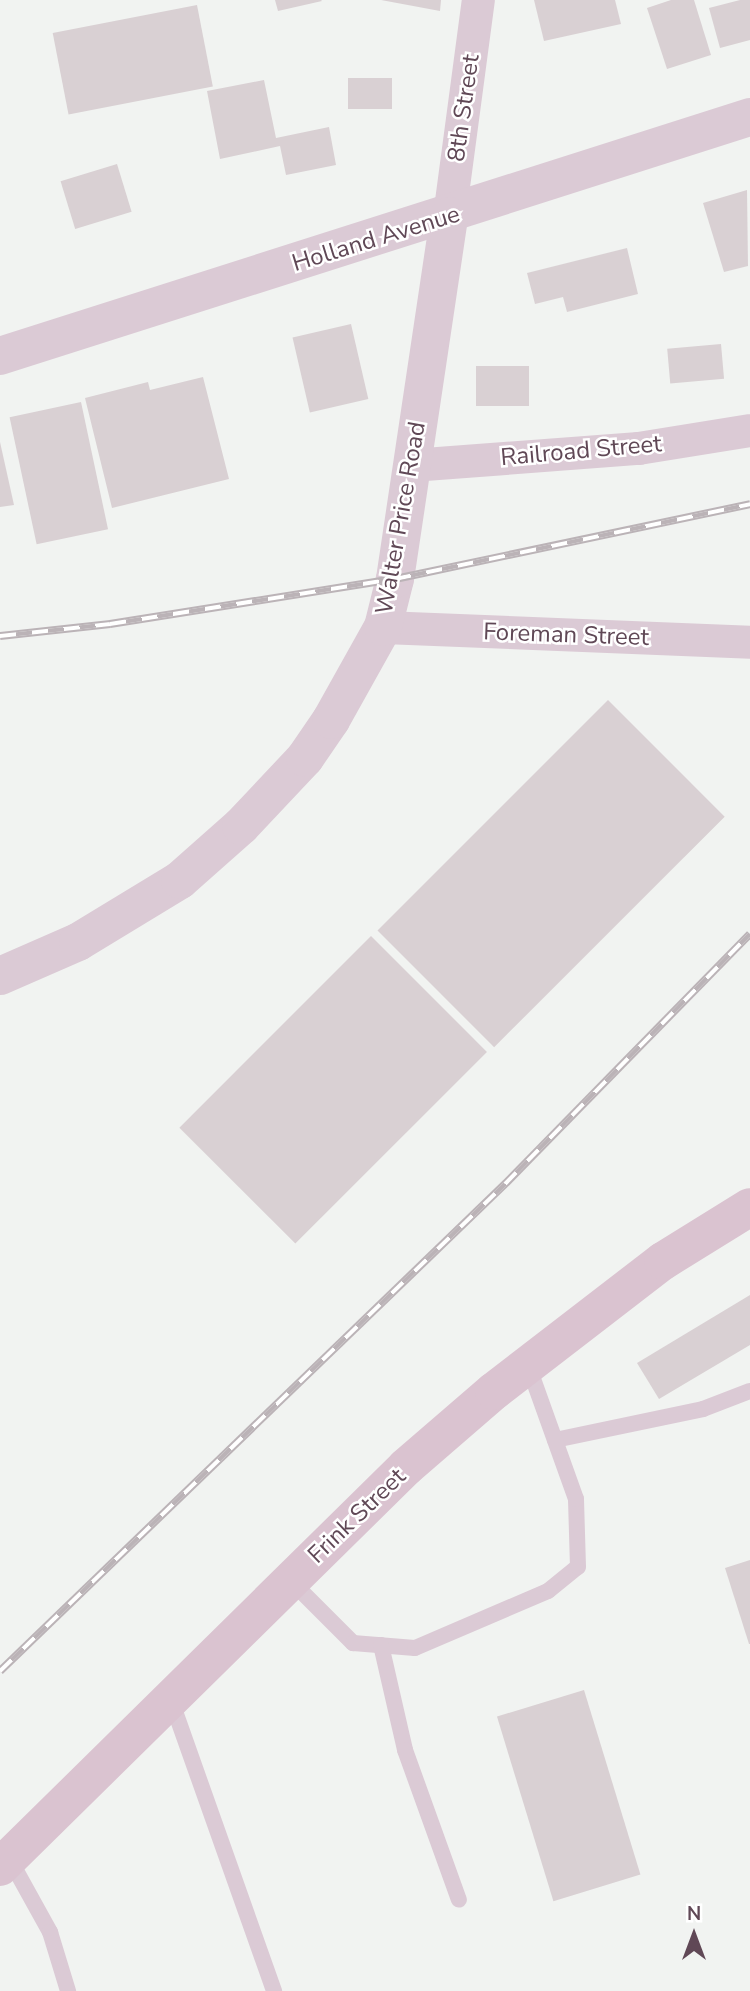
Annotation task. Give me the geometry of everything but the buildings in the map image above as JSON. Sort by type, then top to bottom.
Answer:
[{"type":"main road","name":"Frink Street","points":[[5,1862],[407,1467],[528,1365],[663,1261],[750,1207]]},
{"type":"street","name":"8th Street","points":[[449,216],[478,0]]},
{"type":"street","name":"Holland Avenue","points":[[0,356],[449,216],[750,117]]},
{"type":"street","name":"Walter Price Road","points":[[0,975],[138,907],[180,880],[241,826],[305,758],[383,627],[449,216]]},
{"type":"street","name":"Railroad Street","points":[[411,465],[638,448],[750,430]]},
{"type":"street","name":"Foreman Street","points":[[383,627],[750,642]]},
{"type":"lane","points":[[290,1581],[353,1643],[415,1648],[548,1591],[578,1567],[576,1499],[528,1365]]},
{"type":"lane","points":[[555,1440],[702,1409],[750,1391]]},
{"type":"lane","points":[[381,1645],[405,1750],[459,1900]]},
{"type":"lane","points":[[171,1699],[274,1991]]},
{"type":"lane","points":[[5,1862],[50,1932],[68,1991]]},
{"type":"railway","points":[[0,636],[110,624],[395,579],[750,504]]},
{"type":"railway","points":[[0,1671],[505,1184],[750,934]]}]
